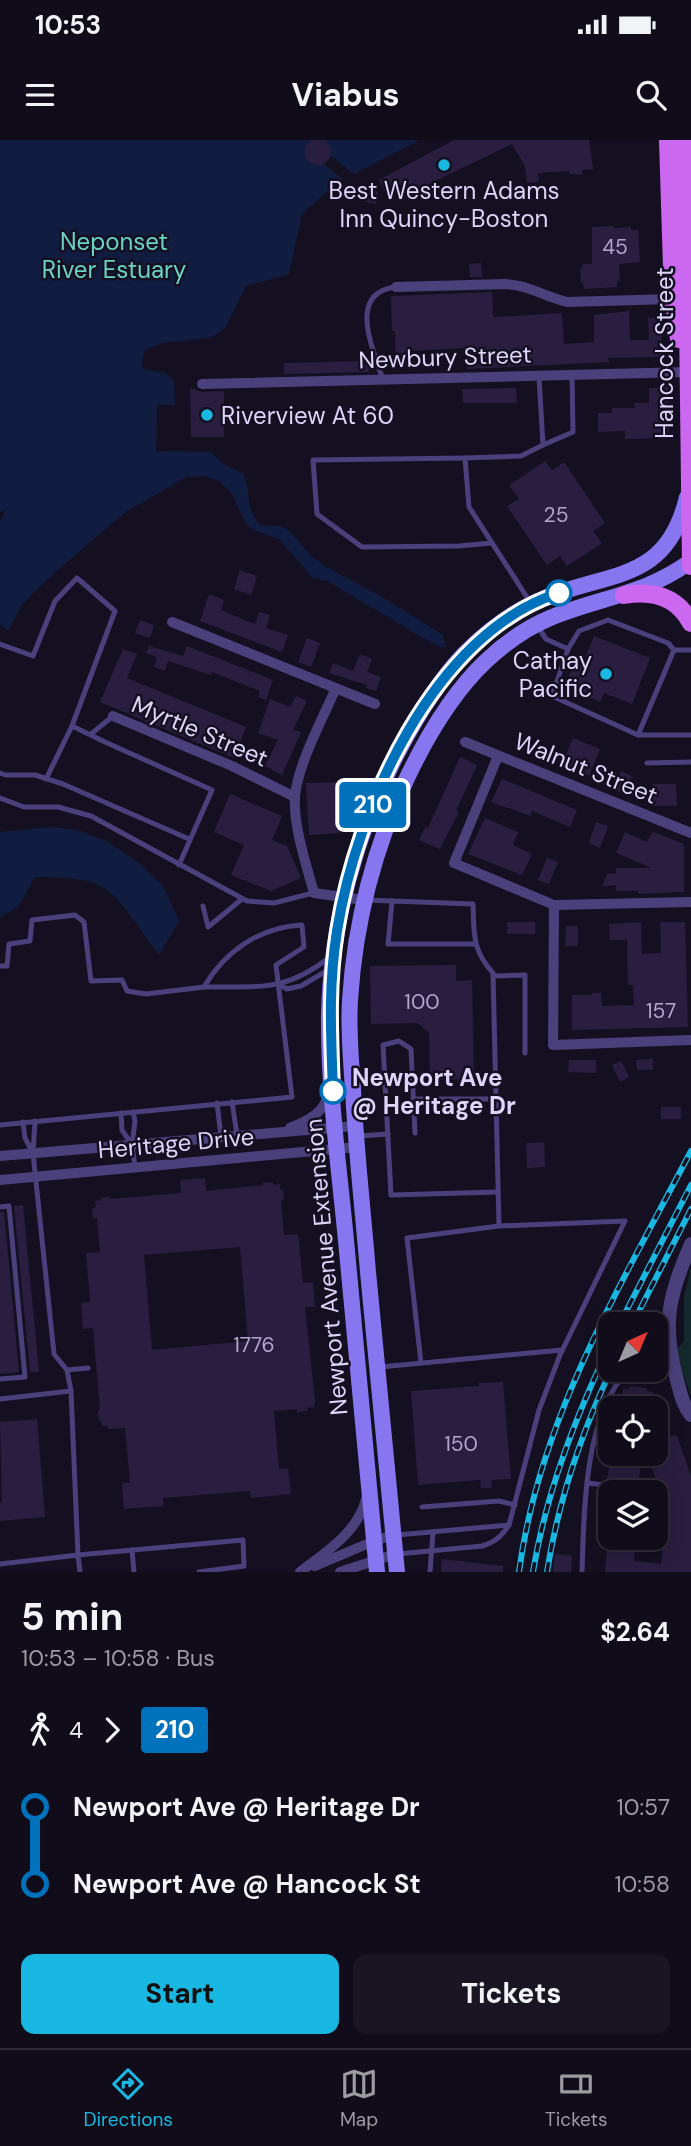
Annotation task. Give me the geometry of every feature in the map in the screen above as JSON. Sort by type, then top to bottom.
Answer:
[{"type":"main road","points":[[668,140],[673,299],[688,372]]},
{"type":"main road","name":"Hancock Street","points":[[684,140],[691,562]]},
{"type":"main road","name":"Newport Avenue Extension","points":[[376,1566],[335,1128],[329,1011],[344,897],[373,806],[393,762],[418,716],[446,675],[489,631],[531,605],[553,595],[631,572],[650,560],[676,530],[690,491]]},
{"type":"main road","name":"Newport Avenue Extension","points":[[397,1572],[356,1136],[350,1042],[350,1000],[358,926],[364,900],[390,817],[414,764],[443,713],[486,661],[536,625],[569,611],[624,595],[663,579],[691,562]]},
{"type":"main road","points":[[624,595],[643,593],[664,596],[682,609],[691,623]]},
{"type":"street","points":[[396,287],[505,284],[522,285],[555,300],[567,302],[673,299]]},
{"type":"street","name":"Newbury Street","points":[[202,384],[688,372]]},
{"type":"street","points":[[172,622],[375,704]]},
{"type":"street","points":[[336,688],[306,760],[295,796],[296,816],[314,893],[364,900]]},
{"type":"street","name":"Myrtle Street","points":[[113,716],[232,766],[295,796]]},
{"type":"street","name":"Walnut Street","points":[[465,742],[691,833]]},
{"type":"street","points":[[498,756],[454,863],[554,905],[691,902]]},
{"type":"street","points":[[554,905],[553,1045],[691,1040]]},
{"type":"street","points":[[283,1131],[309,1120],[321,1111],[333,1082]]},
{"type":"street","name":"Heritage Drive","points":[[0,1156],[335,1128],[356,1136]]},
{"type":"street","name":"Heritage Drive","points":[[0,1180],[338,1149],[356,1136]]},
{"type":"street","points":[[668,1313],[676,1281],[691,1244]]},
{"type":"street","points":[[668,1364],[691,1415]]},
{"type":"street","points":[[301,1572],[355,1524],[363,1511],[369,1486]]},
{"type":"street","points":[[301,1572],[393,1535]]},
{"type":"street","points":[[340,1572],[376,1566],[395,1554]]},
{"type":"lane","points":[[383,380],[366,315],[373,297],[379,292],[396,287]]},
{"type":"lane","points":[[539,374],[543,445]]},
{"type":"lane","points":[[491,542],[458,546],[362,547],[317,514],[313,460],[521,456],[573,432],[572,374]]},
{"type":"lane","points":[[465,458],[469,507],[531,605]]},
{"type":"lane","points":[[0,644],[33,656],[55,601],[77,578],[115,611],[72,726],[46,779]]},
{"type":"lane","points":[[691,650],[674,650],[668,643],[608,620],[579,631],[568,649],[552,696],[638,735],[691,735]]},
{"type":"lane","points":[[536,625],[546,639],[568,649]]},
{"type":"lane","points":[[638,735],[674,650]]},
{"type":"lane","name":"Myrtle Street","points":[[90,734],[113,716]]},
{"type":"lane","points":[[72,726],[104,743],[212,790],[179,865]]},
{"type":"lane","points":[[647,763],[691,762]]},
{"type":"lane","points":[[0,773],[35,775],[189,839]]},
{"type":"lane","points":[[0,798],[24,807],[58,807],[91,816],[242,899],[259,904],[274,903],[314,893]]},
{"type":"lane","points":[[203,906],[208,926],[242,899]]},
{"type":"lane","points":[[364,900],[473,904],[476,944],[481,961],[493,976],[499,1226]]},
{"type":"lane","points":[[392,901],[388,944],[476,944]]},
{"type":"lane","points":[[0,966],[7,966],[9,944],[30,941],[32,920],[75,915],[84,922],[91,981],[122,980],[127,991],[146,994],[204,987],[280,985],[334,961]]},
{"type":"lane","points":[[0,1125],[292,1097],[276,965],[304,947],[302,925],[282,926],[251,938],[215,969],[204,987]]},
{"type":"lane","points":[[280,985],[287,989],[301,986],[334,961]]},
{"type":"lane","points":[[493,976],[524,975],[525,1053]]},
{"type":"lane","points":[[415,1133],[411,1049],[399,1041],[383,1045],[391,1195],[498,1192]]},
{"type":"lane","points":[[414,1099],[497,1099]]},
{"type":"lane","points":[[232,1102],[236,1135]]},
{"type":"lane","points":[[218,1103],[221,1136]]},
{"type":"lane","points":[[133,1112],[135,1121],[132,1145],[135,1168]]},
{"type":"lane","points":[[121,1113],[122,1130],[132,1145]]},
{"type":"lane","points":[[35,1121],[33,1153],[54,1354],[66,1370],[71,1391],[80,1572]]},
{"type":"lane","points":[[23,1122],[25,1138],[33,1153]]},
{"type":"lane","points":[[356,1136],[388,1134]]},
{"type":"lane","points":[[0,1207],[9,1206],[24,1377],[0,1379]]},
{"type":"lane","points":[[395,1554],[482,1546],[501,1536],[509,1525],[539,1410],[562,1350],[625,1221],[499,1226],[407,1238],[421,1363]]},
{"type":"lane","points":[[377,1368],[562,1350]]},
{"type":"lane","points":[[66,1370],[88,1368]]},
{"type":"lane","points":[[582,1572],[582,1541],[592,1444],[618,1382]]},
{"type":"lane","points":[[0,1399],[71,1391]]},
{"type":"lane","points":[[589,1483],[598,1484]]},
{"type":"lane","points":[[422,1507],[499,1501],[515,1505]]},
{"type":"lane","points":[[393,1535],[509,1525]]},
{"type":"lane","points":[[430,1572],[433,1532]]},
{"type":"lane","points":[[0,1564],[243,1540],[244,1566],[199,1572]]},
{"type":"lane","points":[[132,1550],[134,1572]]},
{"type":"green space","points":[[691,1267],[691,1396],[675,1352],[684,1341],[684,1297]]},
{"type":"water","name":"Neponset River Estuary","points":[[0,140],[420,140],[335,184],[302,214],[289,274],[246,286],[225,328],[211,338],[162,343],[145,350],[141,364],[144,369],[165,373],[174,381],[175,405],[157,405],[156,451],[211,452],[223,464],[243,473],[250,506],[260,525],[280,526],[290,531],[311,556],[328,568],[379,595],[443,635],[446,648],[435,645],[329,582],[313,578],[279,539],[252,529],[245,522],[231,492],[220,482],[205,476],[187,477],[127,511],[23,603],[8,631],[0,624],[0,522],[5,512],[0,512]]},
{"type":"water","points":[[50,827],[78,830],[108,842],[139,863],[163,886],[179,921],[159,955],[118,900],[104,888],[88,881],[35,877],[19,906],[0,917],[0,832]]},
{"type":"pier","points":[[331,156],[355,175],[352,179],[346,182],[324,164]]},
{"type":"building","points":[[318,139],[327,143],[331,152],[327,161],[318,165],[309,161],[305,152],[309,143]]},
{"type":"building","name":"Best Western Adams Inn Quincy-Boston","points":[[454,140],[589,140],[593,169],[582,170],[582,175],[570,174],[570,171],[538,173],[539,182],[527,183],[525,166],[512,144],[404,196],[398,186],[385,192],[379,180]]},
{"type":"building","points":[[360,188],[378,192],[376,204],[357,200]]},
{"type":"building","points":[[613,226],[638,230],[640,262],[619,264],[620,281],[617,281],[617,287],[584,289],[580,268],[583,268],[582,264],[592,264],[592,227]]},
{"type":"building","points":[[481,263],[482,277],[470,277],[469,264]]},
{"type":"building","points":[[492,292],[493,317],[562,313],[564,344],[594,342],[594,315],[629,311],[630,340],[649,340],[648,318],[661,318],[662,357],[608,358],[609,362],[467,369],[466,348],[410,351],[410,366],[400,367],[396,364],[391,296]]},
{"type":"building","points":[[369,361],[369,372],[284,374],[284,363]]},
{"type":"building","points":[[668,387],[669,438],[625,439],[625,431],[598,432],[598,413],[612,413],[612,408],[635,408],[634,403],[649,403],[649,388]]},
{"type":"building","name":"Riverview At 60","points":[[190,388],[202,392],[224,391],[224,437],[191,437]]},
{"type":"building","points":[[516,388],[517,403],[463,403],[462,389]]},
{"type":"building","points":[[545,461],[552,470],[564,462],[605,523],[593,531],[602,543],[567,566],[560,556],[547,565],[507,506],[519,499],[509,485]]},
{"type":"building","points":[[240,570],[257,576],[251,595],[234,589]]},
{"type":"building","points":[[209,594],[224,600],[221,610],[255,624],[259,612],[270,615],[266,628],[288,635],[282,652],[200,621]]},
{"type":"building","points":[[140,620],[154,625],[150,638],[135,633]]},
{"type":"building","name":"Cathay Pacific","points":[[594,636],[650,658],[632,704],[604,693],[600,702],[572,691],[575,684],[567,681],[574,663],[582,666]]},
{"type":"building","points":[[307,638],[320,643],[311,667],[298,662]]},
{"type":"building","points":[[149,646],[183,656],[187,646],[273,680],[266,700],[258,697],[260,691],[212,672],[211,675],[168,661],[165,671],[154,667],[157,657],[146,653]]},
{"type":"building","points":[[123,649],[137,654],[127,678],[246,727],[234,758],[100,702]]},
{"type":"building","points":[[360,654],[372,659],[367,672],[381,677],[376,691],[366,688],[367,685],[329,673],[333,663],[353,671]]},
{"type":"building","points":[[296,696],[307,701],[293,730],[301,732],[282,775],[265,766],[278,740],[258,733],[270,699],[290,707]]},
{"type":"building","points":[[573,738],[600,749],[589,776],[562,765]]},
{"type":"building","points":[[460,757],[477,765],[456,811],[459,812],[440,849],[419,840],[425,827],[428,828]]},
{"type":"building","points":[[621,771],[632,776],[624,794],[613,789]]},
{"type":"building","points":[[502,779],[577,810],[570,827],[532,811],[530,816],[491,802]]},
{"type":"building","points":[[338,782],[340,833],[309,835],[306,783]]},
{"type":"building","points":[[653,784],[676,784],[677,806],[653,806]]},
{"type":"building","points":[[230,794],[282,816],[272,840],[287,846],[301,878],[271,891],[231,875],[244,845],[214,832]]},
{"type":"building","points":[[485,818],[518,832],[513,845],[532,854],[522,875],[468,854]]},
{"type":"building","points":[[596,822],[608,826],[600,848],[589,843]]},
{"type":"building","points":[[625,832],[647,842],[653,832],[684,844],[684,892],[638,894],[638,891],[616,891],[616,885],[602,887],[607,874],[616,873],[616,868],[652,868],[616,853]]},
{"type":"building","points":[[547,858],[558,862],[549,884],[538,880]]},
{"type":"building","points":[[507,922],[535,922],[535,934],[507,934]]},
{"type":"building","points":[[641,922],[642,954],[661,953],[660,922],[685,922],[688,1027],[572,1030],[572,995],[601,993],[602,1006],[634,1005],[633,985],[628,985],[627,940],[610,940],[609,924]]},
{"type":"building","points":[[566,926],[578,926],[578,946],[565,946]]},
{"type":"building","points":[[456,965],[456,981],[472,980],[474,1079],[430,1080],[429,1033],[418,1023],[371,1024],[370,966]]},
{"type":"building","points":[[653,1059],[653,1070],[637,1070],[636,1060]]},
{"type":"building","points":[[569,1060],[596,1060],[596,1073],[568,1072]]},
{"type":"building","points":[[621,1061],[629,1077],[620,1082],[612,1065]]},
{"type":"building","points":[[661,1107],[681,1107],[681,1119],[661,1119]]},
{"type":"building","points":[[544,1142],[545,1167],[527,1168],[526,1143]]},
{"type":"building","points":[[205,1178],[206,1191],[273,1182],[273,1185],[280,1184],[284,1200],[281,1201],[284,1235],[298,1234],[303,1283],[313,1282],[315,1307],[305,1307],[314,1407],[307,1408],[308,1411],[274,1411],[279,1469],[288,1468],[291,1494],[251,1498],[250,1491],[163,1498],[163,1506],[124,1509],[122,1483],[130,1483],[125,1428],[108,1429],[108,1426],[102,1426],[101,1420],[99,1421],[93,1328],[83,1329],[81,1303],[90,1302],[86,1253],[100,1252],[97,1218],[93,1218],[92,1208],[96,1207],[95,1201],[101,1198],[181,1193],[180,1180]],"holes":[[[240,1247],[248,1341],[152,1350],[144,1255]]]},
{"type":"building","points":[[23,1205],[39,1372],[30,1372],[14,1206]]},
{"type":"building","points":[[0,1212],[4,1212],[19,1372],[0,1374]]},
{"type":"building","points":[[503,1382],[511,1479],[491,1480],[492,1488],[481,1488],[480,1480],[418,1485],[411,1391]]},
{"type":"building","points":[[630,1386],[646,1388],[647,1391],[653,1392],[653,1396],[622,1396],[623,1389],[630,1389]]},
{"type":"building","points":[[37,1419],[45,1517],[0,1521],[0,1422]]},
{"type":"building","points":[[668,1436],[677,1436],[691,1476],[691,1572],[605,1572],[607,1550],[635,1550],[634,1561],[661,1564],[663,1550],[668,1550],[668,1480],[656,1480],[651,1466],[668,1466]]},
{"type":"building","points":[[609,1466],[640,1466],[639,1480],[607,1480]]},
{"type":"building","points":[[555,1554],[572,1556],[571,1572],[553,1572]]},
{"type":"building","points":[[442,1559],[503,1566],[503,1572],[441,1572]]},
{"type":"railway","points":[[519,1572],[529,1515],[544,1461],[564,1407],[611,1303],[691,1151]]},
{"type":"railway","points":[[626,1312],[691,1185]]},
{"type":"railway","points":[[639,1312],[691,1209]]},
{"type":"railway","points":[[533,1572],[554,1484],[598,1371]]},
{"type":"railway","points":[[547,1572],[557,1520],[572,1469],[606,1382]]},
{"type":"bus line","name":"210","points":[[333,1091],[329,1011],[337,935],[347,886],[366,824],[382,786],[418,716],[460,659],[499,624],[559,593]]},
{"type":"place","name":"Best Western Adams Inn Quincy-Boston","points":[[444,165]]},
{"type":"place","name":"Riverview At 60","points":[[207,415]]},
{"type":"place","name":"Cathay Pacific","points":[[606,674]]},
{"type":"place","name":"Newport Ave @ Heritage Dr","points":[[333,1091]]}]
